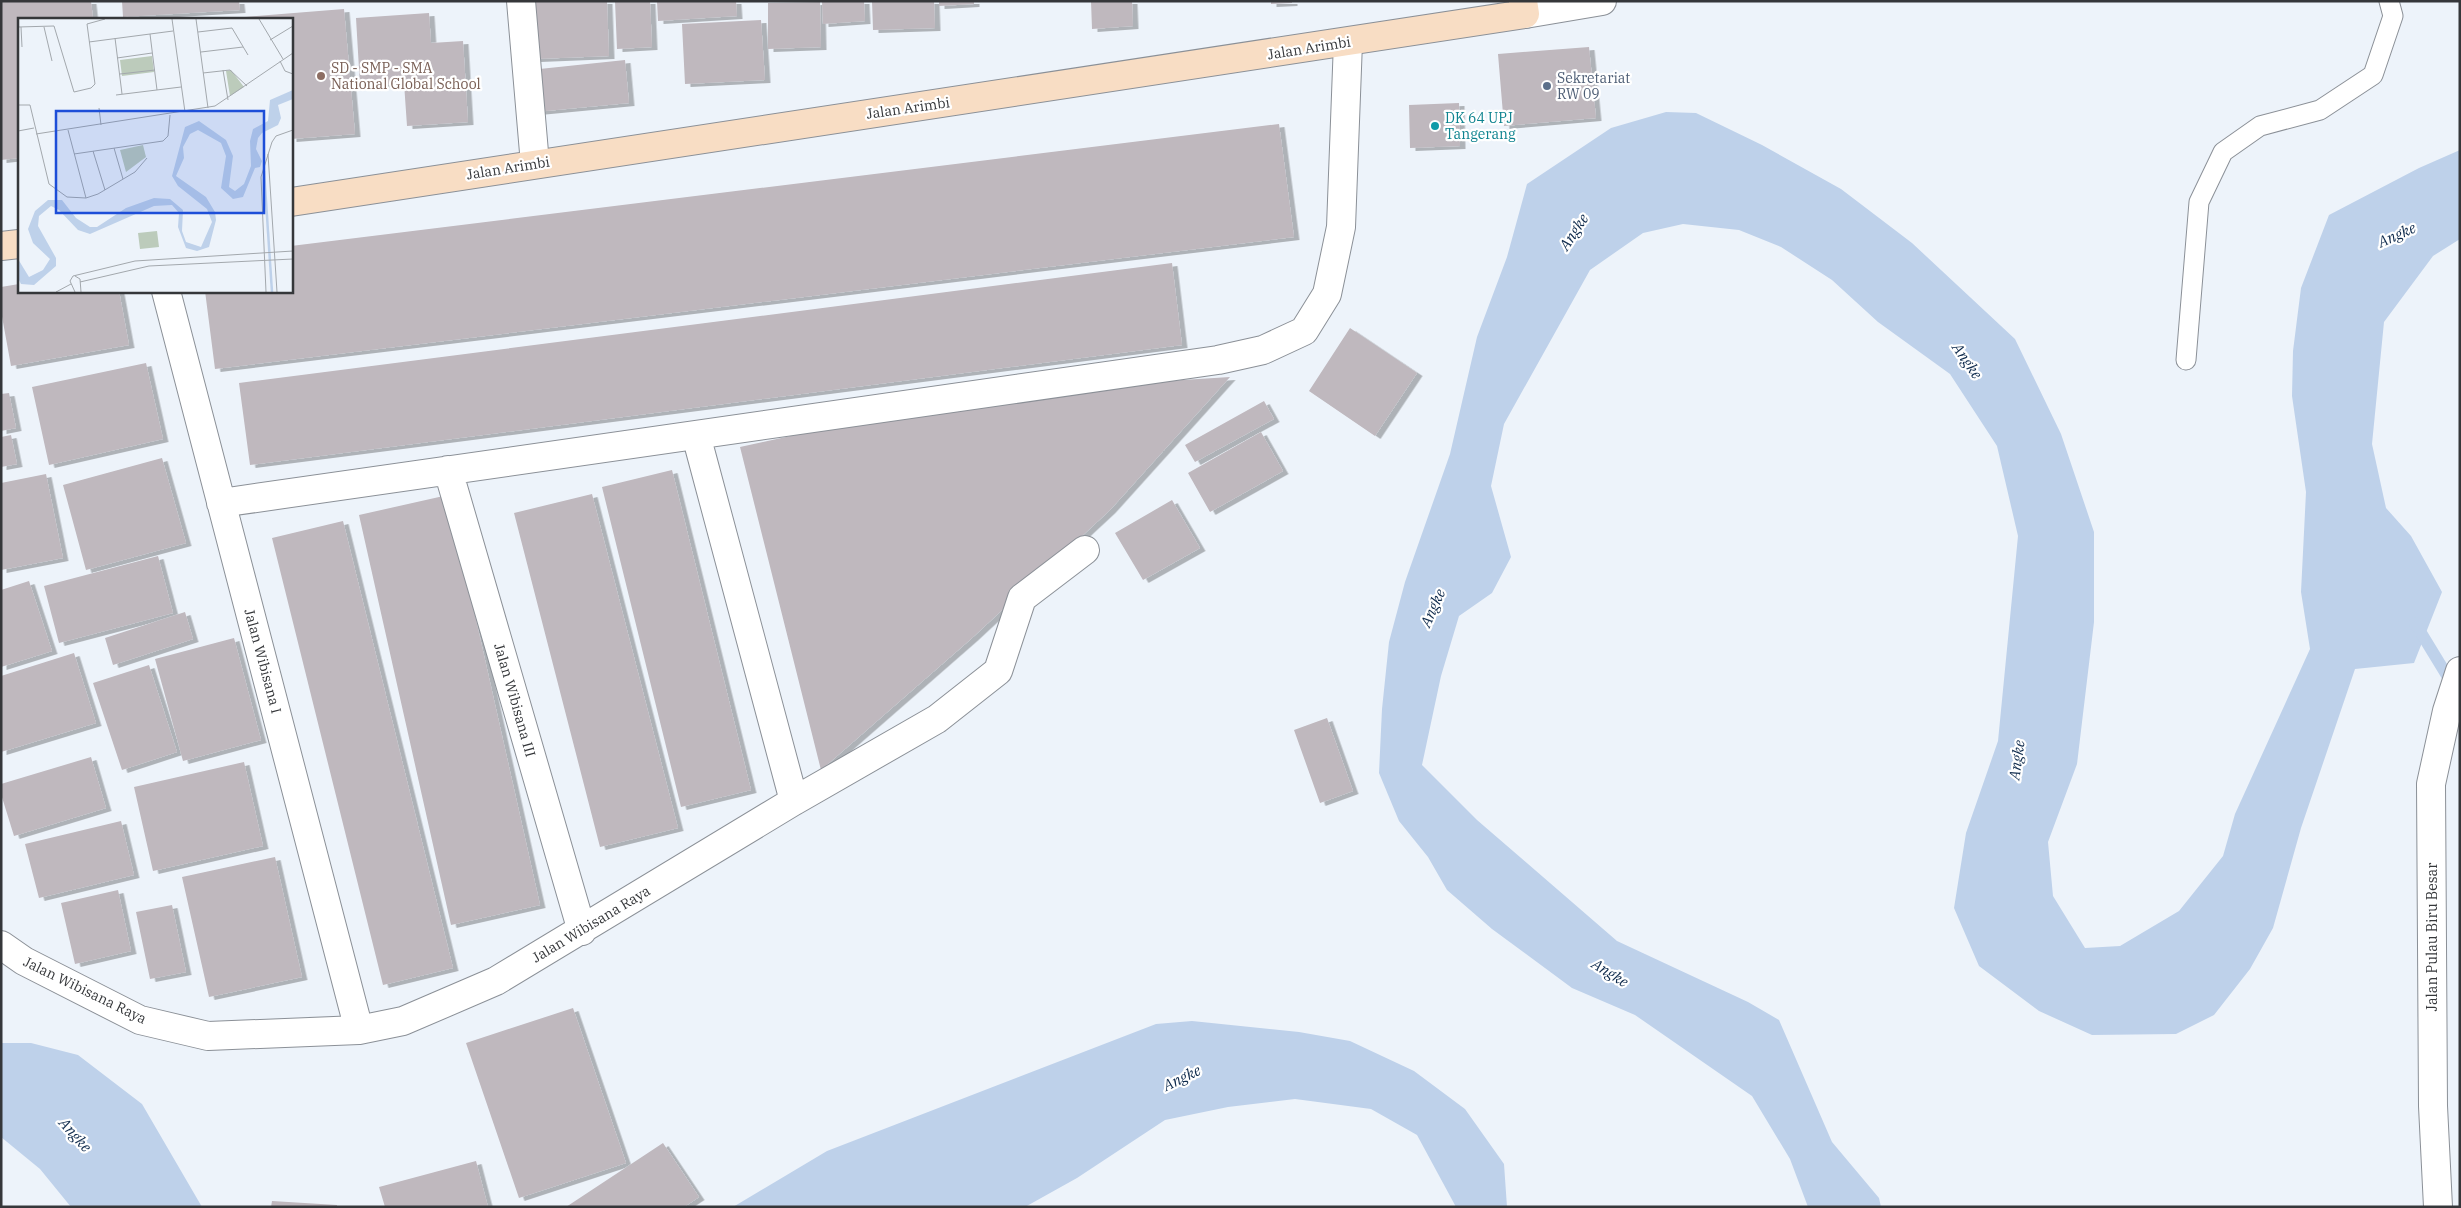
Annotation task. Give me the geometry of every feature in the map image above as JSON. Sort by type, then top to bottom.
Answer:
[{"type":"street","points":[[521,1],[535,164]]},
{"type":"street","points":[[1524,8],[1602,1]]},
{"type":"street","name":"Jalan Arimbi","points":[[292,202],[1348,42],[1524,8]]},
{"type":"street","points":[[221,503],[1218,360],[1263,350],[1304,331],[1328,294],[1341,227],[1348,42]]},
{"type":"street","points":[[1,246],[18,244]]},
{"type":"street","name":"Jalan Wibisana I","points":[[166,292],[359,1030]]},
{"type":"street","points":[[696,435],[794,801]]},
{"type":"street","name":"Jalan Wibisana III","points":[[448,470],[582,931]]},
{"type":"street","name":"Jalan Wibisana Raya","points":[[1,945],[24,962],[140,1020],[208,1036],[359,1030],[403,1021],[496,981],[582,931],[794,801],[937,719],[998,671],[1022,598],[1085,550]]},
{"type":"street","name":"Jalan Pulau Biru Besar","points":[[2438,1207],[2433,1106],[2431,784],[2447,711],[2460,671]]},
{"type":"lane","points":[[2186,360],[2199,202],[2223,152],[2260,126],[2320,110],[2372,74],[2393,16],[2389,1]]},
{"type":"water","name":"Angke","points":[[1666,112],[1696,113],[1762,145],[1841,189],[1912,243],[2015,339],[2061,434],[2094,532],[2094,622],[2077,764],[2048,842],[2053,896],[2085,948],[2120,946],[2179,911],[2223,856],[2235,814],[2310,649],[2301,592],[2306,492],[2292,396],[2293,351],[2301,288],[2329,215],[2419,168],[2460,150],[2460,239],[2433,256],[2384,322],[2372,444],[2386,508],[2411,536],[2442,592],[2414,663],[2355,669],[2301,828],[2273,928],[2250,969],[2214,1015],[2176,1034],[2092,1035],[2039,1011],[1979,966],[1954,908],[1966,833],[1998,741],[2018,536],[1997,446],[1950,374],[1878,322],[1832,280],[1781,247],[1739,230],[1683,224],[1643,233],[1590,270],[1504,424],[1491,486],[1511,557],[1492,593],[1459,616],[1441,676],[1422,765],[1477,820],[1617,941],[1748,1002],[1779,1020],[1832,1142],[1879,1198],[1881,1207],[1808,1207],[1790,1159],[1752,1096],[1635,1015],[1572,988],[1492,929],[1447,890],[1428,857],[1399,821],[1379,773],[1382,709],[1389,642],[1405,582],[1450,454],[1477,337],[1507,257],[1527,184],[1611,128]]},
{"type":"water","name":"Angke","points":[[1192,1021],[1299,1032],[1350,1041],[1414,1071],[1465,1109],[1504,1164],[1507,1207],[1456,1207],[1417,1135],[1371,1109],[1295,1099],[1228,1107],[1165,1120],[1077,1178],[1025,1207],[733,1207],[827,1151],[1156,1024]]},
{"type":"water","name":"Angke","points":[[1,1043],[31,1043],[78,1055],[142,1104],[202,1207],[71,1207],[40,1169],[1,1137]]},
{"type":"building","points":[[1,1],[91,1],[93,18],[18,18],[18,158],[1,160]]},
{"type":"building","points":[[122,1],[239,1],[240,10],[123,17]]},
{"type":"building","points":[[532,1],[607,1],[609,56],[535,59]]},
{"type":"building","points":[[615,1],[650,1],[652,47],[617,49]]},
{"type":"building","points":[[657,1],[736,1],[737,16],[658,21]]},
{"type":"building","points":[[822,1],[864,1],[865,21],[823,24]]},
{"type":"building","points":[[872,1],[934,1],[935,28],[873,30]]},
{"type":"building","points":[[939,1],[974,1],[974,4],[939,6]]},
{"type":"building","points":[[1091,1],[1132,1],[1133,26],[1092,29]]},
{"type":"building","points":[[1271,1],[1292,1],[1292,3],[1271,4]]},
{"type":"building","points":[[820,2],[821,47],[768,49],[768,3]]},
{"type":"building","name":"SD - SMP - SMA National Global School","points":[[344,9],[355,134],[292,139],[292,18],[245,17]]},
{"type":"building","points":[[429,13],[431,43],[463,41],[468,122],[407,126],[404,83],[360,86],[356,18]]},
{"type":"building","points":[[761,20],[765,80],[685,84],[682,24]]},
{"type":"building","name":"Sekretariat RW 09","points":[[1589,47],[1596,118],[1504,126],[1498,54]]},
{"type":"building","points":[[625,60],[629,103],[535,112],[530,70]]},
{"type":"building","name":"DK 64 UPJ Tangerang","points":[[1459,103],[1460,146],[1410,148],[1409,105]]},
{"type":"building","points":[[1279,124],[1294,237],[215,369],[205,292],[292,292],[292,246]]},
{"type":"building","points":[[1172,263],[1182,345],[250,465],[239,383]]},
{"type":"building","points":[[18,284],[18,292],[119,292],[129,345],[11,366],[1,311],[1,287]]},
{"type":"building","points":[[1350,328],[1417,373],[1375,436],[1309,391]]},
{"type":"building","points":[[146,363],[163,439],[49,465],[32,387]]},
{"type":"building","points":[[1230,377],[1110,510],[972,638],[821,770],[740,447],[919,408],[1071,387]]},
{"type":"building","points":[[9,393],[16,428],[1,431],[1,394]]},
{"type":"building","points":[[1264,401],[1274,419],[1195,462],[1185,445]]},
{"type":"building","points":[[1261,432],[1283,471],[1210,512],[1188,473]]},
{"type":"building","points":[[11,435],[17,464],[1,467],[1,437]]},
{"type":"building","points":[[162,458],[186,543],[86,570],[63,485]]},
{"type":"building","points":[[672,470],[751,790],[681,807],[602,487]]},
{"type":"building","points":[[46,474],[63,558],[1,570],[1,483]]},
{"type":"building","points":[[592,494],[678,828],[600,847],[514,513]]},
{"type":"building","points":[[448,495],[540,905],[451,925],[359,515]]},
{"type":"building","points":[[1172,500],[1200,548],[1143,580],[1115,533]]},
{"type":"building","points":[[343,521],[453,968],[383,985],[272,538]]},
{"type":"building","points":[[158,556],[173,613],[59,643],[44,586]]},
{"type":"building","points":[[29,581],[52,651],[1,667],[1,590]]},
{"type":"building","points":[[185,612],[193,639],[113,665],[105,638]]},
{"type":"building","points":[[234,638],[261,740],[183,761],[155,659]]},
{"type":"building","points":[[74,653],[96,723],[1,752],[1,676]]},
{"type":"building","points":[[149,665],[177,752],[122,770],[93,683]]},
{"type":"building","points":[[1327,718],[1353,791],[1320,803],[1294,730]]},
{"type":"building","points":[[91,757],[106,808],[14,836],[1,794],[1,784]]},
{"type":"building","points":[[244,762],[263,846],[153,871],[134,787]]},
{"type":"building","points":[[121,821],[134,875],[39,898],[25,844]]},
{"type":"building","points":[[275,857],[302,977],[209,997],[182,877]]},
{"type":"building","points":[[118,890],[131,951],[75,964],[61,903]]},
{"type":"building","points":[[172,905],[186,972],[150,979],[136,912]]},
{"type":"building","points":[[573,1008],[626,1163],[519,1198],[466,1043]]},
{"type":"building","points":[[663,1143],[699,1197],[684,1207],[566,1207]]},
{"type":"building","points":[[476,1161],[488,1207],[385,1207],[379,1187]]},
{"type":"building","points":[[272,1201],[337,1205],[337,1207],[271,1207]]},
{"type":"waterway","points":[[2415,623],[2454,687]]},
{"type":"place","name":"SD - SMP - SMA National Global School","points":[[321,76]]},
{"type":"place","name":"Sekretariat RW 09","points":[[1547,86]]},
{"type":"place","name":"DK 64 UPJ Tangerang","points":[[1435,126]]}]
